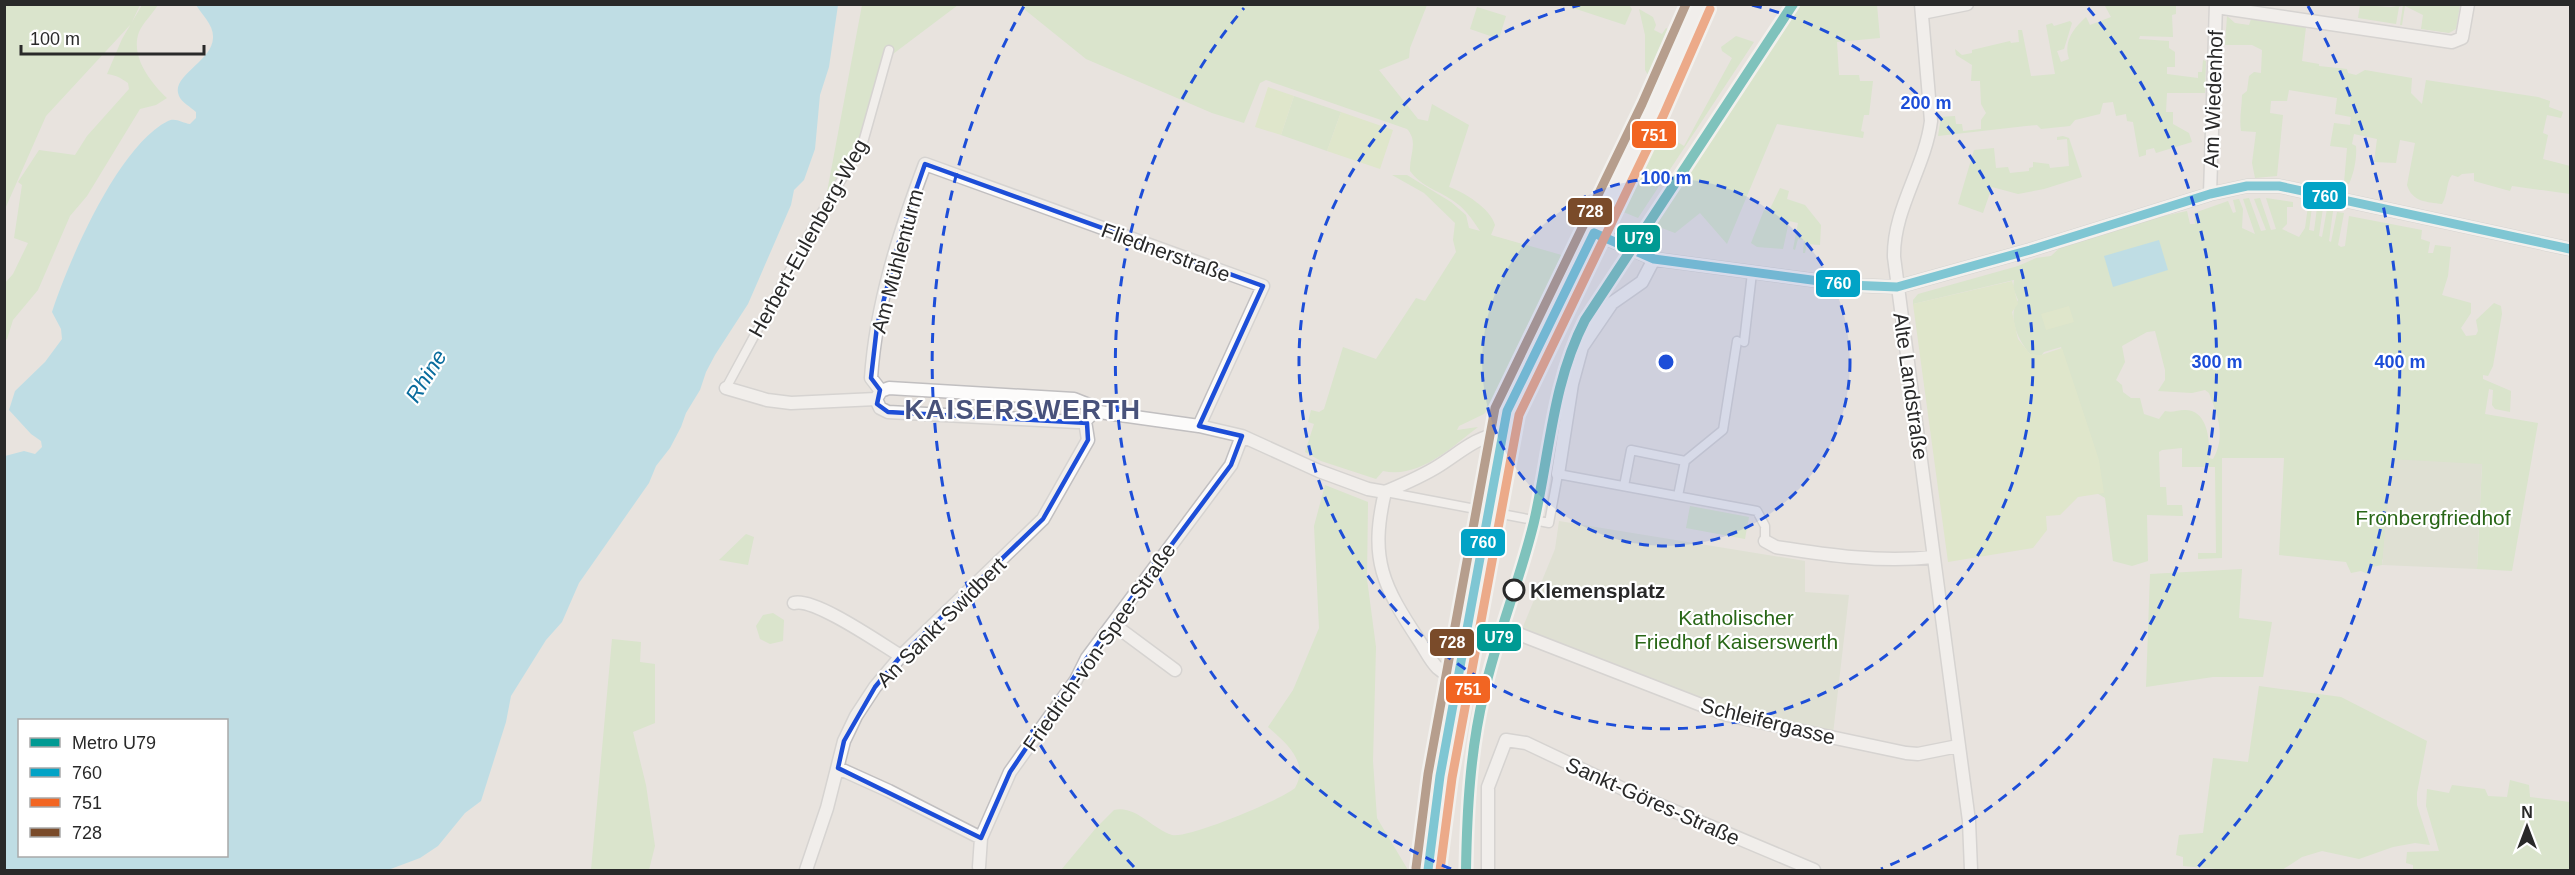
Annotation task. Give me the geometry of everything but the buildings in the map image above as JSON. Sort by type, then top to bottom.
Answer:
[{"type":"main road","points":[[1428,870],[1452,676],[1489,511],[1508,411],[1534,352],[1594,233],[1699,4]]},
{"type":"street","points":[[1922,9],[1967,4]]},
{"type":"street","points":[[2216,6],[2452,42],[2462,38],[2468,4]]},
{"type":"street","name":"Am Wiedenhof","points":[[2210,194],[2216,6]]},
{"type":"street","name":"Alte Landstraße","points":[[1922,9],[1931,122],[1928,140],[1894,237],[1897,287],[1969,821],[1971,870]]},
{"type":"street","name":"Herbert-Eulenberg-Weg","points":[[726,388],[817,220],[862,146],[889,50]]},
{"type":"street","name":"Fliednerstraße","points":[[925,164],[1263,286],[1199,426]]},
{"type":"street","name":"Am Mühlenturm","points":[[879,395],[872,378],[877,326],[902,230],[925,164]]},
{"type":"street","points":[[1594,233],[1654,259],[1849,285],[1897,287],[2030,250],[2210,194],[2247,186],[2279,186],[2571,249]]},
{"type":"street","points":[[879,395],[880,408],[888,412],[1089,416],[1199,426],[1242,436],[1300,464],[1368,489],[1549,523],[1572,384],[1582,347],[1612,303],[1642,282],[1654,259]]},
{"type":"street","points":[[1678,496],[1685,461],[1723,430],[1752,273]]},
{"type":"street","points":[[726,388],[767,400],[791,403],[879,395],[889,388],[1074,399],[1089,405],[1089,416]]},
{"type":"street","name":"An Sankt Swidbert","points":[[806,870],[838,768],[844,741],[874,687],[901,656],[1043,519],[1088,440],[1089,416]]},
{"type":"street","points":[[1385,492],[1431,470],[1481,437],[1503,432]]},
{"type":"street","name":"Friedrich-von-Spee-Straße","points":[[979,867],[981,838],[1010,772],[1076,680],[1087,658],[1231,465],[1242,436]]},
{"type":"street","points":[[1624,486],[1631,450],[1685,461]]},
{"type":"street","points":[[1558,474],[1757,511],[1763,521],[1765,540],[1776,547],[1862,558],[1898,560],[1933,557]]},
{"type":"street","points":[[1385,492],[1377,539],[1388,590],[1434,664],[1452,676]]},
{"type":"street","points":[[794,603],[810,604],[833,614],[901,656]]},
{"type":"street","points":[[1113,624],[1175,670]]},
{"type":"street","name":"Schleifergasse","points":[[1516,633],[1727,715],[1906,753],[1918,754],[1958,746]]},
{"type":"street","name":"Sankt-Göres-Straße","points":[[1488,870],[1488,787],[1506,740],[1526,744],[1636,795],[1814,870]]},
{"type":"street","points":[[838,768],[981,838]]},
{"type":"highlighted area","points":[[925,164],[1263,286],[1199,426],[1242,436],[1231,465],[1087,658],[1010,772],[981,838],[838,768],[844,741],[875,687],[901,656],[1043,519],[1088,440],[1087,423],[888,412],[877,404],[880,390],[871,378],[877,326],[902,230]]},
{"type":"green space","points":[[5,4],[140,5],[131,24],[46,116],[5,209]]},
{"type":"green space","points":[[2108,4],[2176,5],[2176,14],[2172,15],[2173,37],[2140,36],[2139,39],[2169,41],[2169,48],[2175,52],[2175,67],[2167,67],[2167,74],[2198,78],[2198,72],[2202,72],[2203,60],[2206,61],[2205,93],[2167,93],[2166,112],[2173,112],[2173,124],[2189,133],[2192,142],[2156,153],[2154,148],[2146,150],[2146,155],[2139,157],[2133,122],[2127,121],[2126,114],[2116,116],[2113,102],[2103,103],[2100,114],[2075,120],[2070,126],[2041,129],[2037,125],[1938,136],[1941,117],[1955,116],[1956,124],[1962,124],[1963,131],[1981,129],[1981,120],[1986,113],[1981,104],[1980,81],[1971,81],[1972,65],[1956,55],[1955,49],[1962,55],[1972,53],[1972,50],[2010,41],[2011,43],[2019,42],[2018,30],[2022,30],[2031,76],[2055,74],[2046,25],[2052,23],[2054,26],[2070,21],[2072,23],[2064,49],[2057,51],[2061,62],[2069,59],[2067,46],[2071,35],[2086,17],[2090,25],[2111,17],[2105,6]]},
{"type":"green space","points":[[142,5],[158,5],[139,32],[137,50],[139,59],[148,76],[167,98],[156,105],[140,109],[87,196],[70,216],[38,290],[13,320],[5,340],[5,283],[13,274],[28,243],[14,238],[22,185],[18,182],[39,150],[75,155],[87,136],[129,89],[128,83],[107,74],[122,39]]},
{"type":"green space","points":[[862,5],[958,5],[885,60],[860,143],[833,192],[827,192]]},
{"type":"green space","points":[[1019,5],[1427,5],[1410,48],[1409,58],[1379,70],[1418,119],[1428,121],[1432,104],[1469,125],[1449,187],[1483,207],[1495,225],[1491,235],[1565,256],[1494,402],[1484,414],[1459,426],[1457,430],[1478,427],[1434,460],[1409,470],[1383,471],[1376,479],[1321,461],[1305,452],[1314,424],[1308,422],[1311,410],[1319,412],[1324,409],[1343,347],[1376,359],[1416,298],[1425,301],[1456,252],[1453,240],[1455,223],[1424,193],[1392,175],[1407,175],[1451,202],[1466,215],[1469,228],[1480,231],[1461,207],[1424,184],[1410,171],[1413,144],[1411,134],[1407,129],[1266,80],[1260,83],[1244,123],[1212,113],[1086,59]]},
{"type":"green space","points":[[1569,5],[1629,5],[1632,9],[1625,25]]},
{"type":"green space","points":[[1800,5],[1877,5],[1880,38],[1837,42],[1839,75],[1859,75],[1860,81],[1873,81],[1869,115],[1864,115],[1861,131],[1864,132],[1863,138],[1777,124],[1727,244],[1700,213],[1675,233],[1654,225]]},
{"type":"green space","points":[[2360,5],[2391,7],[2403,5],[2399,7],[2396,24],[2358,18]]},
{"type":"green space","points":[[2403,5],[2460,5],[2456,29],[2449,33],[2421,29],[2423,15],[2405,6],[2402,25],[2400,25]]},
{"type":"green space","points":[[1477,7],[1506,16],[1499,39],[1470,29]]},
{"type":"green space","points":[[1639,9],[1653,17],[1656,25],[1654,30],[1662,34],[1666,28],[1668,29],[1648,75],[1645,70],[1645,35]]},
{"type":"green space","points":[[2227,16],[2235,23],[2249,25],[2251,19],[2254,18],[2306,27],[2302,61],[2319,64],[2319,66],[2347,69],[2348,73],[2356,75],[2365,70],[2412,78],[2411,93],[2422,104],[2426,80],[2538,97],[2550,101],[2549,107],[2563,112],[2561,118],[2547,115],[2543,133],[2548,135],[2543,159],[2570,166],[2570,194],[2512,186],[2510,191],[2474,181],[2474,173],[2462,174],[2458,177],[2452,175],[2442,204],[2426,202],[2412,195],[2407,185],[2415,143],[2400,140],[2396,163],[2374,162],[2377,139],[2354,134],[2352,144],[2356,146],[2355,165],[2349,184],[2344,183],[2347,148],[2330,146],[2334,123],[2350,125],[2351,117],[2335,114],[2337,98],[2289,90],[2287,101],[2271,101],[2270,113],[2283,115],[2277,176],[2255,178],[2252,163],[2256,132],[2241,131],[2240,117],[2242,95],[2247,91],[2249,76],[2254,72],[2261,73],[2262,50],[2252,45],[2225,45]]},
{"type":"green space","points":[[1736,36],[1754,42],[1638,218],[1616,209],[1649,130],[1654,128],[1666,136],[1662,144],[1671,149],[1676,141],[1684,146],[1732,58],[1722,51],[1721,47]]},
{"type":"green space","points":[[1268,87],[1294,96],[1281,135],[1255,127]]},
{"type":"green space","points":[[1294,96],[1341,112],[1327,151],[1281,135]]},
{"type":"green space","points":[[1341,112],[1393,130],[1380,169],[1327,151]]},
{"type":"green space","points":[[2057,137],[2069,138],[2082,177],[2044,189],[2018,194],[1992,187],[1983,213],[1958,204],[1974,150],[1994,148],[1996,168],[2008,167],[2010,173],[2029,171],[2029,168],[2033,167],[2033,162],[2049,164],[2050,168],[2069,166],[2067,139],[2057,140]]},
{"type":"green space","points":[[1780,188],[1789,191],[1787,199],[1805,205],[1821,225],[1820,245],[1807,244],[1805,253],[1803,253],[1804,240],[1798,239],[1795,250],[1793,249],[1798,223],[1789,221],[1783,249],[1757,247],[1751,243],[1764,210],[1769,211]]},
{"type":"green space","points":[[2249,198],[2261,231],[2266,230],[2254,199],[2260,198],[2271,230],[2276,229],[2266,198],[2293,202],[2293,207],[2287,207],[2287,224],[2282,229],[2299,237],[2305,228],[2308,206],[2312,207],[2309,230],[2314,231],[2317,208],[2323,208],[2319,236],[2322,237],[2327,209],[2333,211],[2329,241],[2331,242],[2337,212],[2344,213],[2338,245],[2341,247],[2345,246],[2349,216],[2422,230],[2421,239],[2430,242],[2428,253],[2433,253],[2435,245],[2451,247],[2448,276],[2442,295],[2471,303],[2471,313],[2461,328],[2466,336],[2476,335],[2478,331],[2476,320],[2494,303],[2501,306],[2502,314],[2493,366],[2488,376],[2483,375],[2483,379],[2511,391],[2510,412],[2495,409],[2492,405],[2493,390],[2489,389],[2485,414],[2538,423],[2512,571],[2477,569],[2482,465],[2479,464],[2382,560],[2382,565],[2372,567],[2368,574],[2361,571],[2351,573],[2346,562],[2279,555],[2284,458],[2222,458],[2222,558],[2198,559],[2198,553],[2216,553],[2215,467],[2182,467],[2182,448],[2159,452],[2160,487],[2166,487],[2167,505],[2182,505],[2183,516],[2147,515],[2148,561],[2132,566],[2113,561],[2105,498],[2095,492],[2089,431],[2061,347],[2044,352],[2041,356],[2030,354],[2015,328],[2014,314],[2018,300],[2013,288],[2014,280],[1913,304],[1918,294],[2018,266],[2036,258],[2051,256],[2065,243],[2114,231],[2115,227],[2187,211],[2190,224],[2195,224],[2194,213],[2228,201],[2233,213],[2236,212],[2233,200],[2239,199],[2243,209],[2242,228],[2255,234],[2243,199]],"holes":[[[2155,331],[2165,370],[2165,380],[2158,391],[2192,393],[2205,390],[2209,393],[2218,418],[2220,434],[2213,459],[2209,458],[2208,435],[2199,415],[2185,410],[2165,411],[2159,419],[2144,414],[2140,398],[2131,398],[2123,392],[2122,385],[2116,380],[2125,362],[2122,346],[2147,332]]]},
{"type":"green space","points":[[2012,281],[2018,304],[2012,312],[2018,339],[2030,354],[2041,355],[2062,348],[2099,460],[2104,493],[2078,497],[2060,515],[2046,516],[2047,530],[2033,548],[1948,562],[1913,304]]},
{"type":"green space","points":[[2069,306],[2074,322],[2046,330],[2041,314]]},
{"type":"green space","name":"Fronbergfriedhof","points":[[2391,459],[2482,464],[2477,569],[2382,565]]},
{"type":"green space","points":[[1325,485],[1368,502],[1367,579],[1376,647],[1373,761],[1377,818],[1408,870],[1061,870],[1114,810],[1130,811],[1165,832],[1181,835],[1234,818],[1295,788],[1300,770],[1298,761],[1282,739],[1268,727],[1293,690],[1319,628],[1314,526]]},
{"type":"green space","points":[[1690,506],[1749,517],[1745,539],[1686,528]]},
{"type":"green space","name":"Katholischer Friedhof Kaiserswerth","points":[[1559,521],[1805,561],[1805,592],[1849,595],[1833,734],[1697,698],[1522,629],[1555,549]]},
{"type":"green space","points":[[746,534],[754,537],[748,565],[719,560]]},
{"type":"green space","points":[[2242,569],[2239,618],[2272,622],[2263,677],[2213,677],[2146,687],[2150,574]]},
{"type":"green space","points":[[773,613],[784,620],[783,641],[770,644],[760,639],[756,626],[763,615]]},
{"type":"green space","points":[[612,639],[641,642],[640,662],[655,664],[655,723],[633,732],[646,785],[655,846],[649,870],[591,870]]},
{"type":"green space","points":[[2259,686],[2341,697],[2427,741],[2417,793],[2417,805],[2430,845],[2415,843],[2393,847],[2359,859],[2322,851],[2302,857],[2282,870],[2227,870],[2183,866],[2183,857],[2176,855],[2179,835],[2203,833],[2213,758],[2248,762]]},
{"type":"green space","points":[[2510,780],[2529,785],[2530,797],[2570,802],[2570,870],[2413,870],[2413,865],[2406,863],[2407,852],[2439,851],[2426,806],[2427,789],[2449,793],[2452,785],[2485,789],[2488,796],[2507,797]]},
{"type":"water","name":"Rhine","points":[[196,5],[838,5],[829,67],[820,95],[815,149],[804,180],[794,190],[791,205],[748,304],[715,355],[681,427],[670,448],[656,466],[649,483],[579,583],[562,622],[546,640],[511,696],[506,722],[481,801],[465,813],[438,846],[420,858],[388,870],[5,870],[5,456],[24,451],[35,454],[42,447],[41,441],[31,434],[9,410],[15,391],[45,362],[62,339],[61,329],[52,312],[83,235],[114,179],[131,154],[149,134],[168,121],[176,120],[190,124],[196,118],[196,112],[180,98],[178,89],[180,82],[211,47],[213,33]]},
{"type":"water","points":[[2159,240],[2168,270],[2113,287],[2104,256]]},
{"type":"metro line","name":"U79","points":[[1466,870],[1470,781],[1479,715],[1489,671],[1534,522],[1553,419],[1565,369],[1574,344],[1585,320],[1793,4]]},
{"type":"transit line","name":"728","points":[[1416,868],[1428,774],[1495,408],[1642,104],[1686,4]]},
{"type":"transit line","name":"751","points":[[1440,870],[1452,778],[1519,415],[1664,114],[1710,9]]},
{"type":"transit line","name":"760","points":[[1594,233],[1654,259],[1849,285],[1897,287],[2030,250],[2210,194],[2247,186],[2279,186],[2570,249]]},
{"type":"transit line","name":"760","points":[[1428,870],[1440,776],[1507,411],[1594,233]]},
{"type":"place","name":"Klemensplatz","points":[[1514,590]]},
{"type":"district","name":"KAISERSWERTH","points":[[1023,410]]}]
